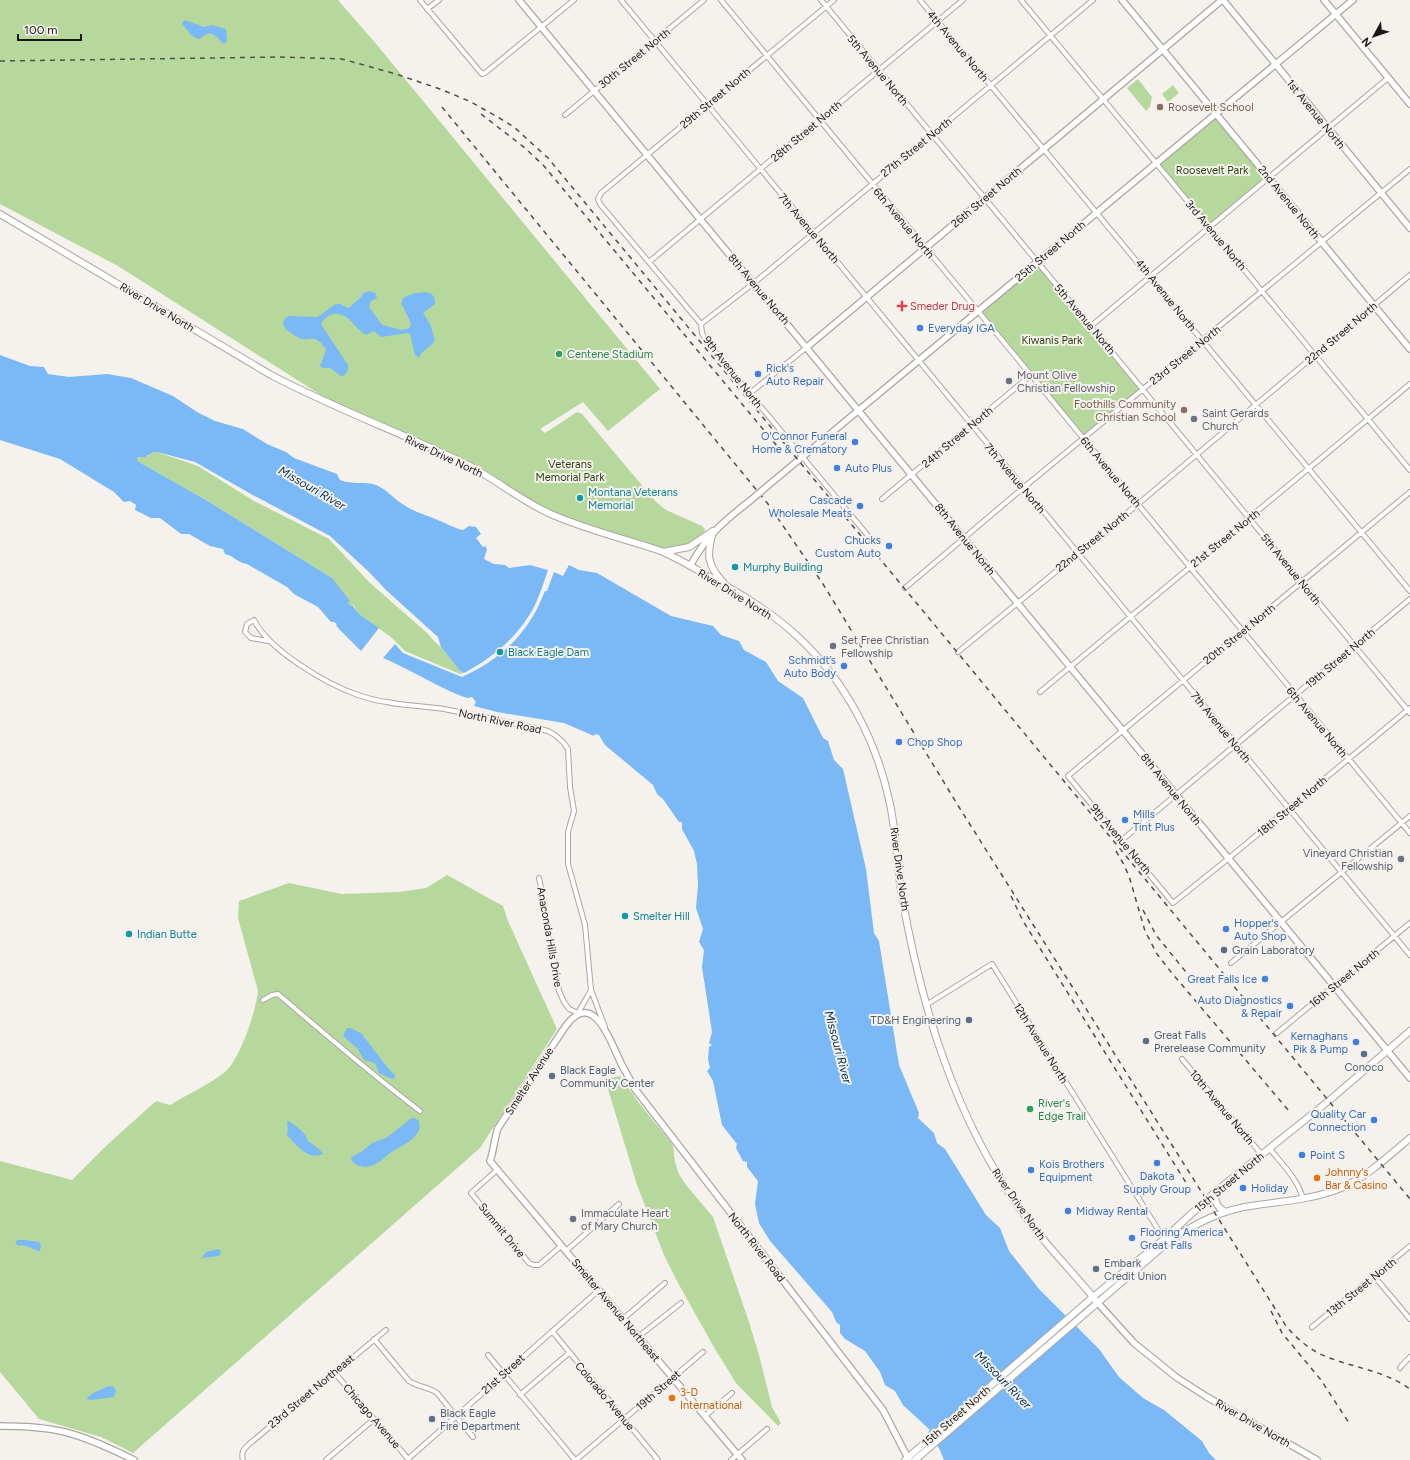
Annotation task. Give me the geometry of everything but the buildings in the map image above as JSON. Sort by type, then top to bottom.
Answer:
[{"type":"main road","name":"River Drive North","points":[[0,214],[224,348],[292,386],[468,466],[541,510],[575,524],[663,552],[727,586],[765,610],[797,636],[811,650],[838,683],[850,701],[872,745],[886,785],[914,961],[926,1005],[945,1062],[968,1116],[993,1166],[1016,1204],[1033,1227],[1095,1300]]},
{"type":"main road","points":[[663,552],[697,543],[713,531]]},
{"type":"main road","points":[[713,531],[709,545],[711,565],[713,572],[727,586]]},
{"type":"main road","name":"15th Street North","points":[[907,1459],[920,1452],[1084,1309],[1166,1241],[1215,1192],[1331,1099],[1410,1031]]},
{"type":"main road","name":"15th Street North","points":[[1166,1241],[1194,1225],[1225,1212],[1256,1205],[1303,1199],[1341,1188],[1380,1163],[1410,1138]]},
{"type":"main road","points":[[1215,1192],[1215,1203],[1218,1208],[1225,1212]]},
{"type":"main road","name":"15th Street North","points":[[915,1460],[920,1452]]},
{"type":"street","points":[[420,0],[482,74],[574,0]]},
{"type":"street","points":[[427,9],[439,0]]},
{"type":"street","name":"8th Avenue North","points":[[519,0],[648,154],[1410,1078]]},
{"type":"street","name":"7th Avenue North","points":[[621,0],[1410,955]]},
{"type":"street","name":"30th Street North","points":[[565,115],[704,0]]},
{"type":"street","name":"6th Avenue North","points":[[721,0],[1410,833]]},
{"type":"street","name":"5th Avenue North","points":[[821,0],[1409,710]]},
{"type":"street","name":"29th Street North","points":[[598,199],[601,193],[834,0]]},
{"type":"street","name":"4th Avenue North","points":[[920,0],[1410,591]]},
{"type":"street","name":"28th Street North","points":[[649,262],[963,0]]},
{"type":"street","name":"3rd Avenue North","points":[[1021,0],[1410,470]]},
{"type":"street","name":"27th Street North","points":[[701,324],[754,283],[813,232],[992,86],[1093,0]]},
{"type":"street","name":"2nd Avenue North","points":[[1122,0],[1410,349]]},
{"type":"street","name":"26th Street North","points":[[749,394],[1223,0]]},
{"type":"street","name":"1st Avenue North","points":[[1223,0],[1410,228]]},
{"type":"street","points":[[1324,0],[1410,104]]},
{"type":"street","name":"25th Street North","points":[[713,531],[803,458],[1353,0]]},
{"type":"street","points":[[1091,326],[1329,129],[1388,78]]},
{"type":"street","name":"23rd Street North","points":[[905,588],[1083,438],[1410,169]]},
{"type":"street","name":"9th Avenue North","points":[[598,199],[600,204],[701,324],[702,333],[707,342],[874,542]]},
{"type":"street","name":"22nd Street North","points":[[958,652],[1138,504],[1410,275]]},
{"type":"street","name":"24th Street North","points":[[882,499],[1031,375]]},
{"type":"street","name":"21st Street North","points":[[1040,692],[1410,384]]},
{"type":"street","name":"20th Street North","points":[[1068,776],[1410,492]]},
{"type":"street","points":[[690,566],[700,548],[713,531]]},
{"type":"street","name":"19th Street North","points":[[1122,840],[1410,599]]},
{"type":"street","name":"North River Road","points":[[268,641],[251,638],[246,632],[247,624],[254,620],[268,641],[286,655],[330,682],[357,695],[388,703],[443,709],[548,731],[564,742],[568,749],[570,787],[574,811],[568,832],[568,864],[584,925],[591,990],[619,1060],[635,1089],[883,1410],[907,1459]]},
{"type":"street","name":"18th Street North","points":[[1173,903],[1409,710]]},
{"type":"street","name":"9th Avenue North","points":[[1068,776],[1173,903]]},
{"type":"street","points":[[1231,963],[1410,816]]},
{"type":"street","name":"Anaconda Hills Drive","points":[[539,878],[544,902],[546,928],[551,943],[559,991],[569,1009],[578,1013]]},
{"type":"street","name":"16th Street North","points":[[1277,1033],[1410,923]]},
{"type":"street","name":"12th Avenue North","points":[[926,1005],[992,964],[1166,1241]]},
{"type":"street","points":[[578,1013],[591,990]]},
{"type":"street","points":[[263,1000],[272,995],[278,994],[354,1059],[420,1111]]},
{"type":"street","name":"North River Road","points":[[578,1013],[584,1012],[593,1016],[601,1023],[608,1033]]},
{"type":"street","name":"Smelter Avenue","points":[[490,1161],[498,1128],[571,1018],[578,1013]]},
{"type":"street","name":"10th Avenue North","points":[[1182,1059],[1262,1155]]},
{"type":"street","name":"10th Avenue North","points":[[1269,1148],[1296,1182],[1301,1190],[1303,1199]]},
{"type":"street","name":"Smelter Avenue Northeast","points":[[490,1161],[742,1460]]},
{"type":"street","name":"Summit Drive","points":[[498,1170],[471,1192],[529,1263],[534,1266],[539,1265],[561,1246]]},
{"type":"street","points":[[566,1251],[619,1204]]},
{"type":"street","name":"13th Street North","points":[[1312,1327],[1410,1246]]},
{"type":"street","points":[[1374,1276],[1410,1319]]},
{"type":"street","points":[[623,1319],[665,1282]]},
{"type":"street","name":"21st Street","points":[[408,1459],[599,1290]]},
{"type":"street","name":"River Drive North","points":[[1095,1300],[1134,1343],[1176,1378],[1317,1460]]},
{"type":"street","points":[[638,1337],[681,1303]]},
{"type":"street","name":"23rd Street Northeast","points":[[242,1458],[243,1450],[248,1445],[386,1330]]},
{"type":"street","name":"Colorado Avenue","points":[[552,1331],[658,1460]]},
{"type":"street","points":[[374,1340],[410,1381],[437,1393],[473,1437]]},
{"type":"street","name":"19th Street","points":[[576,1460],[703,1352]]},
{"type":"street","points":[[520,1394],[569,1353]]},
{"type":"street","points":[[488,1356],[504,1373],[576,1460]]},
{"type":"street","points":[[1400,1368],[1410,1357]]},
{"type":"street","name":"Chicago Avenue","points":[[334,1372],[408,1459]]},
{"type":"street","points":[[705,1416],[732,1393]]},
{"type":"street","points":[[326,1460],[374,1419]]},
{"type":"street","points":[[0,1426],[33,1427],[65,1432],[106,1446],[134,1460]]},
{"type":"street","points":[[731,1460],[767,1429]]},
{"type":"green space","name":"Veterans Memorial Park","points":[[0,0],[338,0],[377,45],[660,389],[608,431],[583,402],[540,429],[545,433],[577,412],[582,414],[656,502],[666,510],[702,526],[705,529],[704,534],[694,541],[683,545],[659,548],[560,515],[538,506],[479,466],[327,399],[118,266],[0,204]]},
{"type":"green space","points":[[1138,79],[1152,97],[1150,107],[1146,111],[1127,88]]},
{"type":"green space","points":[[1173,85],[1179,93],[1168,102],[1162,94]]},
{"type":"green space","name":"Roosevelt Park","points":[[1216,114],[1270,178],[1209,227],[1156,163]]},
{"type":"green space","name":"Kiwanis Park","points":[[1037,262],[1143,390],[1083,438],[978,312]]},
{"type":"green space","points":[[154,452],[198,466],[254,501],[329,539],[369,582],[427,633],[441,647],[460,671],[464,673],[460,674],[405,651],[392,638],[359,614],[353,605],[351,606],[348,603],[332,578],[206,500],[139,462],[137,459],[138,457],[148,456]]},
{"type":"green space","points":[[447,875],[503,906],[508,921],[557,1029],[480,1148],[133,1453],[101,1437],[39,1419],[0,1372],[0,1161],[72,1180],[107,1145],[156,1101],[170,1105],[218,1077],[230,1067],[236,1058],[251,1022],[258,991],[238,918],[239,901],[289,883],[342,894],[399,892],[426,888]]},
{"type":"green space","points":[[620,1076],[639,1103],[673,1145],[675,1162],[679,1174],[686,1185],[713,1217],[749,1322],[772,1407],[781,1423],[778,1426],[736,1383],[715,1349],[664,1255],[637,1185],[605,1079]]},
{"type":"water","points":[[185,20],[204,27],[212,25],[226,29],[226,43],[222,43],[215,35],[210,33],[200,39],[197,39],[191,35],[183,25],[182,23]]},
{"type":"water","points":[[370,291],[375,293],[377,298],[371,301],[369,307],[380,322],[383,325],[402,330],[410,327],[411,323],[401,303],[403,298],[412,294],[423,292],[432,295],[435,298],[435,304],[423,313],[430,324],[435,340],[420,355],[419,358],[415,355],[410,334],[408,333],[381,337],[374,331],[366,335],[347,318],[339,314],[332,314],[325,318],[321,324],[348,365],[347,371],[343,376],[341,376],[330,368],[323,368],[320,366],[326,350],[320,342],[315,339],[304,339],[298,337],[290,333],[284,326],[283,323],[285,319],[289,316],[317,317],[337,304],[349,308],[362,296],[363,293]]},
{"type":"water","name":"Missouri River","points":[[0,355],[30,366],[44,367],[48,374],[69,377],[107,374],[131,378],[173,396],[197,412],[215,421],[243,429],[267,444],[286,452],[294,458],[337,474],[340,480],[376,485],[410,509],[457,528],[463,530],[469,526],[476,527],[481,534],[476,538],[483,547],[485,546],[487,549],[484,559],[494,564],[505,565],[509,568],[530,565],[548,570],[535,605],[529,616],[505,645],[486,660],[464,673],[460,671],[441,647],[438,637],[330,536],[195,462],[157,452],[145,457],[138,457],[137,459],[139,462],[206,500],[332,578],[350,601],[348,603],[351,606],[352,605],[359,614],[379,628],[361,651],[339,629],[336,625],[337,624],[331,622],[318,607],[294,594],[287,587],[247,564],[225,554],[223,549],[210,546],[189,534],[181,534],[160,518],[151,518],[135,510],[136,505],[130,501],[124,502],[114,492],[60,459],[0,440]]},
{"type":"water","name":"Missouri River","points":[[569,565],[579,570],[597,573],[671,616],[713,626],[721,635],[739,641],[744,650],[766,662],[778,681],[803,698],[823,738],[828,741],[834,760],[843,769],[866,869],[874,933],[879,941],[899,1065],[919,1113],[918,1118],[934,1133],[937,1143],[945,1149],[986,1215],[1000,1228],[1009,1251],[1039,1289],[1099,1349],[1119,1377],[1143,1398],[1164,1410],[1202,1441],[1209,1453],[1216,1460],[944,1460],[939,1448],[928,1432],[930,1430],[903,1405],[895,1391],[885,1385],[880,1372],[865,1351],[845,1339],[840,1333],[840,1325],[836,1322],[832,1312],[770,1241],[759,1223],[755,1204],[758,1181],[747,1167],[747,1162],[743,1161],[736,1148],[737,1144],[722,1125],[713,1081],[707,1071],[710,1068],[708,1059],[709,1047],[712,1045],[709,1043],[712,1032],[702,967],[704,950],[699,942],[703,929],[696,908],[698,886],[697,864],[694,851],[682,829],[682,822],[679,822],[663,799],[657,794],[653,785],[605,745],[599,735],[595,734],[594,736],[564,723],[497,712],[474,706],[476,702],[472,697],[467,698],[456,694],[383,658],[395,644],[403,653],[462,677],[473,672],[502,652],[519,636],[535,613],[545,591],[547,591],[554,572],[563,576]]},
{"type":"water","points":[[347,1028],[361,1033],[395,1075],[395,1078],[392,1079],[379,1073],[375,1063],[364,1060],[358,1049],[343,1036]]},
{"type":"water","points":[[415,1118],[419,1121],[419,1130],[414,1138],[369,1167],[359,1166],[352,1161],[351,1157],[361,1152],[372,1143],[386,1138],[410,1119]]},
{"type":"water","points":[[287,1121],[300,1130],[305,1135],[307,1140],[323,1154],[318,1156],[307,1154],[298,1147],[287,1135]]},
{"type":"water","points":[[18,1240],[39,1242],[41,1246],[40,1251],[23,1245],[18,1246],[15,1242]]},
{"type":"water","points":[[218,1249],[221,1251],[220,1255],[201,1259],[206,1252]]},
{"type":"water","points":[[109,1386],[114,1387],[116,1391],[114,1397],[91,1400],[87,1399],[93,1393]]},
{"type":"railway","points":[[0,61],[281,57],[342,59],[396,74],[440,89],[469,101],[514,127],[548,158],[1410,1199]]},
{"type":"railway","points":[[442,107],[768,504],[823,584],[959,807],[1286,1326],[1305,1344],[1315,1351],[1338,1361],[1380,1374],[1410,1389]]},
{"type":"railway","points":[[481,114],[525,148],[544,166],[782,452]]},
{"type":"railway","points":[[1116,851],[1129,876],[1145,931],[1157,954],[1289,1111]]},
{"type":"railway","points":[[1011,896],[1023,921],[1190,1189]]},
{"type":"railway","points":[[1143,910],[1156,935],[1190,977]]},
{"type":"railway","points":[[1271,1311],[1282,1333],[1321,1380],[1349,1423]]},
{"type":"place","name":"Roosevelt School","points":[[1160,107]]},
{"type":"place","name":"Smeder Drug","points":[[902,306]]},
{"type":"place","name":"Everyday IGA","points":[[920,328]]},
{"type":"place","name":"Centene Stadium","points":[[559,354]]},
{"type":"place","name":"Rick's Auto Repair","points":[[758,374]]},
{"type":"place","name":"Mount Olive Christian Fellowship","points":[[1009,381]]},
{"type":"place","name":"Foothills Community Christian School","points":[[1184,410]]},
{"type":"place","name":"Saint Gerards Church","points":[[1194,419]]},
{"type":"place","name":"O'Connor Funeral Home & Crematory","points":[[855,442]]},
{"type":"place","name":"Auto Plus","points":[[837,468]]},
{"type":"place","name":"Montana Veterans Memorial","points":[[580,498]]},
{"type":"place","name":"Cascade Wholesale Meats","points":[[860,506]]},
{"type":"place","name":"Chucks Custom Auto","points":[[889,546]]},
{"type":"place","name":"Murphy Building","points":[[735,567]]},
{"type":"place","name":"Set Free Christian Fellowship","points":[[833,646]]},
{"type":"place","name":"Black Eagle Dam","points":[[500,652]]},
{"type":"place","name":"Schmidt’s Auto Body","points":[[844,666]]},
{"type":"place","name":"Chop Shop","points":[[899,742]]},
{"type":"place","name":"Mills Tint Plus","points":[[1125,820]]},
{"type":"place","name":"Vineyard Christian Fellowship","points":[[1401,859]]},
{"type":"place","name":"Smelter Hill","points":[[625,916]]},
{"type":"place","name":"Hopper's Auto Shop","points":[[1226,929]]},
{"type":"place","name":"Indian Butte","points":[[129,934]]},
{"type":"place","name":"Grain Laboratory","points":[[1224,950]]},
{"type":"place","name":"Great Falls Ice","points":[[1265,979]]},
{"type":"place","name":"Auto Diagnostics & Repair","points":[[1290,1006]]},
{"type":"place","name":"TD&H Engineering","points":[[969,1020]]},
{"type":"place","name":"Great Falls Prerelease Community","points":[[1146,1041]]},
{"type":"place","name":"Kernaghans Pik & Pump","points":[[1356,1042]]},
{"type":"place","name":"Conoco","points":[[1364,1054]]},
{"type":"place","name":"Black Eagle Community Center","points":[[552,1076]]},
{"type":"place","name":"River's Edge Trail","points":[[1030,1109]]},
{"type":"place","name":"Quality Car Connection","points":[[1374,1120]]},
{"type":"place","name":"Point S","points":[[1302,1155]]},
{"type":"place","name":"Dakota Supply Group","points":[[1157,1163]]},
{"type":"place","name":"Kois Brothers Equipment","points":[[1031,1170]]},
{"type":"place","name":"Johnny's Bar & Casino","points":[[1317,1178]]},
{"type":"place","name":"Holiday","points":[[1243,1188]]},
{"type":"place","name":"Midway Rental","points":[[1068,1211]]},
{"type":"place","name":"Immaculate Heart of Mary Church","points":[[573,1219]]},
{"type":"place","name":"Flooring America Great Falls","points":[[1132,1238]]},
{"type":"place","name":"Embark Credit Union","points":[[1096,1269]]},
{"type":"place","name":"3-D International","points":[[672,1398]]},
{"type":"place","name":"Black Eagle Fire Department","points":[[432,1419]]}]
